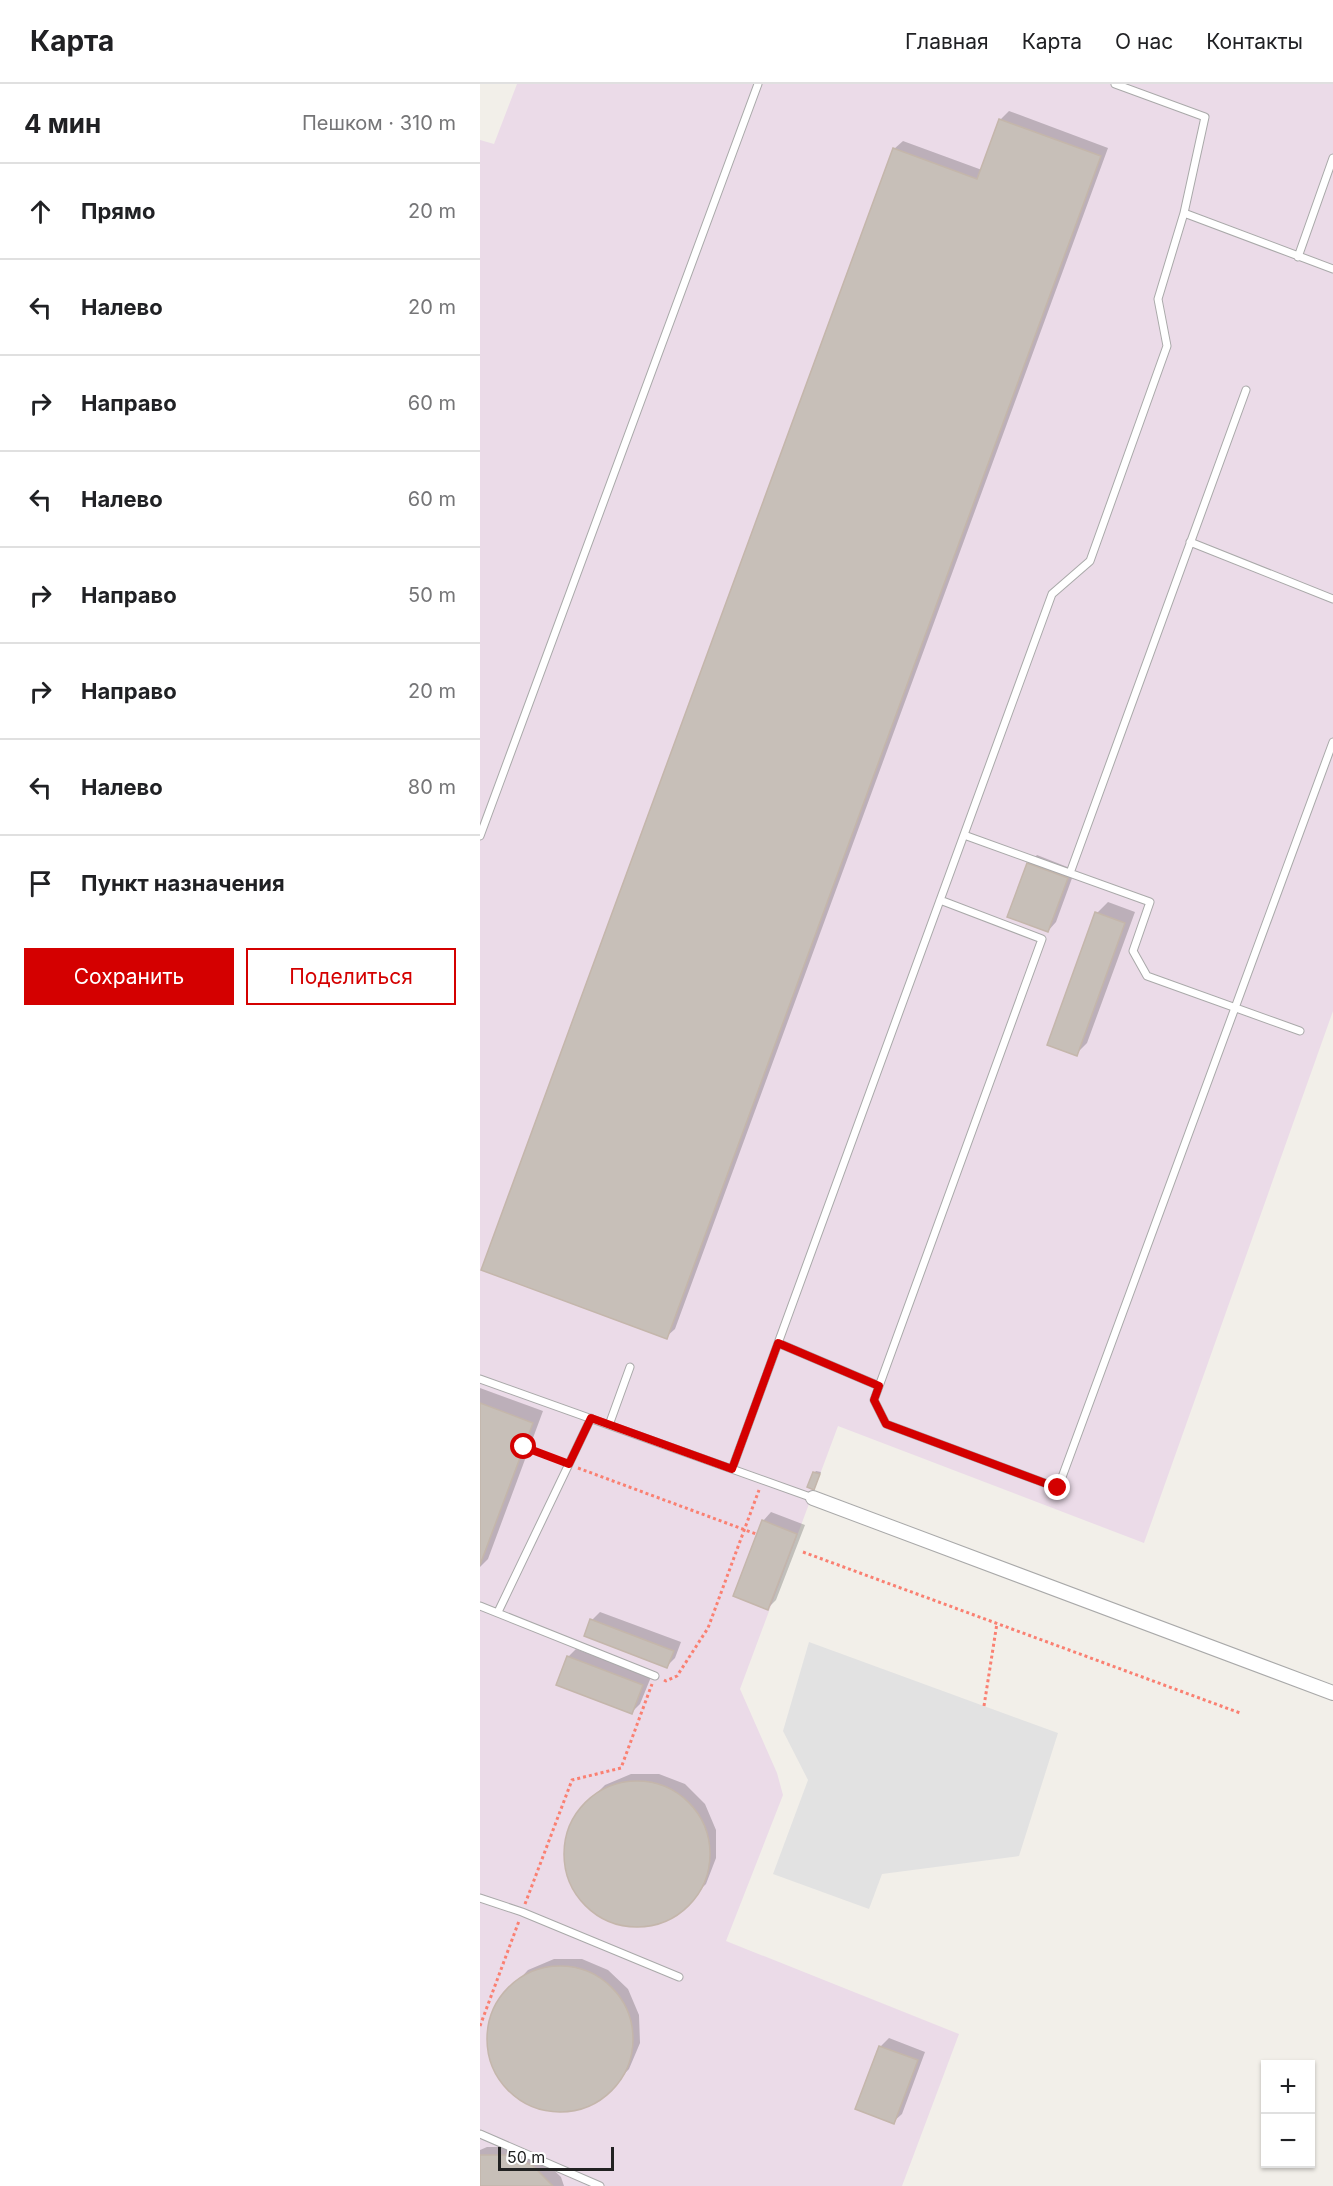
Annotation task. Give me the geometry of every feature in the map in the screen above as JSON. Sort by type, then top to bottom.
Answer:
[{"type":"street","points":[[813,1498],[1333,1693]]},
{"type":"lane","points":[[480,836],[758,84]]},
{"type":"lane","points":[[732,1469],[1052,594],[1090,561],[1167,346],[1158,300],[1184,213],[1206,117],[1115,84]]},
{"type":"lane","points":[[1298,257],[1333,158]]},
{"type":"lane","points":[[1184,213],[1333,269]]},
{"type":"lane","points":[[1070,873],[1246,390]]},
{"type":"lane","points":[[1190,542],[1333,599]]},
{"type":"lane","points":[[940,900],[1042,939],[874,1400],[886,1424],[1058,1488],[1333,742]]},
{"type":"lane","points":[[964,835],[1150,902],[1133,951],[1147,976],[1300,1031]]},
{"type":"lane","points":[[778,1343],[879,1386]]},
{"type":"lane","points":[[609,1425],[630,1367]]},
{"type":"lane","points":[[480,1379],[813,1498]]},
{"type":"lane","points":[[498,1612],[591,1418]]},
{"type":"lane","points":[[480,1606],[655,1676]]},
{"type":"lane","points":[[480,1898],[522,1912],[679,1977]]},
{"type":"lane","points":[[480,2134],[600,2186]]},
{"type":"path","points":[[524,1447],[756,1534]]},
{"type":"path","points":[[480,2026],[572,1780],[621,1768],[655,1676],[666,1681],[677,1676],[708,1628],[763,1480]]},
{"type":"path","points":[[803,1552],[1240,1713]]},
{"type":"path","points":[[984,1706],[997,1623]]},
{"type":"shaded area","points":[[517,84],[1333,84],[1333,1011],[1144,1543],[838,1426],[740,1689],[777,1773],[783,1795],[726,1941],[959,2034],[902,2186],[480,2186],[480,140],[494,144]]},
{"type":"shaded area","points":[[809,1642],[1058,1733],[1019,1856],[882,1874],[869,1909],[773,1874],[808,1780],[783,1731]]},
{"type":"building","points":[[999,119],[1101,156],[667,1339],[481,1270],[893,148],[977,179]]},
{"type":"building","points":[[1027,863],[1068,878],[1048,932],[1007,917]]},
{"type":"building","points":[[1095,912],[1125,923],[1077,1056],[1047,1045]]},
{"type":"building","points":[[480,1403],[533,1423],[480,1565]]},
{"type":"building","points":[[813,1472],[820,1474],[814,1490],[807,1487]]},
{"type":"building","points":[[762,1520],[797,1534],[768,1610],[733,1596]]},
{"type":"building","points":[[590,1619],[674,1651],[667,1668],[584,1636]]},
{"type":"building","points":[[567,1656],[643,1685],[632,1714],[556,1685]]},
{"type":"building","points":[[637,1781],[665,1787],[688,1803],[704,1826],[710,1854],[704,1882],[688,1905],[665,1921],[637,1927],[609,1921],[586,1905],[570,1882],[564,1854],[570,1826],[586,1803],[609,1787]]},
{"type":"building","points":[[560,1966],[588,1972],[611,1988],[627,2011],[633,2039],[627,2067],[611,2090],[588,2106],[560,2112],[532,2106],[509,2090],[493,2067],[487,2039],[493,2011],[509,1988],[532,1972]]},
{"type":"building","points":[[879,2046],[918,2060],[894,2124],[855,2109]]},
{"type":"building","points":[[480,2155],[506,2155],[532,2165],[553,2186],[480,2186]]},
{"type":"route","points":[[524,1447],[569,1464],[591,1418],[732,1469],[778,1343],[879,1386],[874,1400],[886,1424],[1058,1488]]}]
